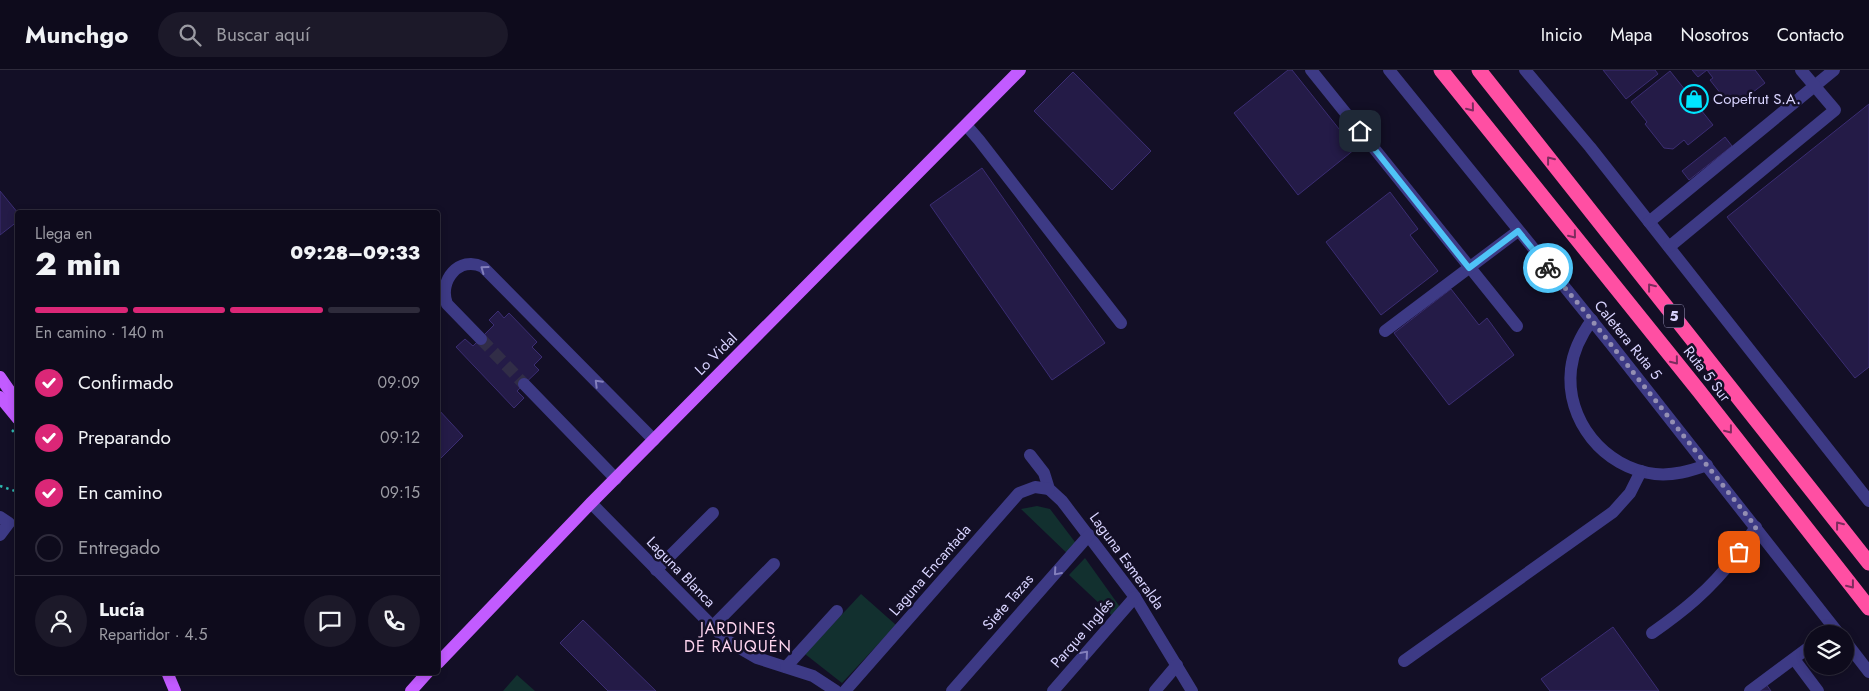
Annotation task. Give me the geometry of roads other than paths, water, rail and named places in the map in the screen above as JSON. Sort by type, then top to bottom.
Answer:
[{"type":"highway","name":"Ruta 5 Sur","points":[[1441,70],[1705,399],[1869,608]]},
{"type":"highway","name":"Ruta 5 Sur","points":[[1479,70],[1869,563]]},
{"type":"main road","name":"Lo Vidal","points":[[440,661],[591,504],[1020,70]]},
{"type":"main road","points":[[0,377],[15,399]]},
{"type":"main road","points":[[0,397],[15,415]]},
{"type":"main road","points":[[168,675],[174,691]]},
{"type":"main road","points":[[410,691],[425,675]]},
{"type":"street","points":[[1311,70],[1517,326]]},
{"type":"street","name":"Caletera Ruta 5","points":[[1389,70],[1707,465],[1829,625]]},
{"type":"street","points":[[1525,70],[1568,120],[1670,247],[1869,501]]},
{"type":"street","points":[[1670,247],[1835,110],[1801,70]]},
{"type":"street","points":[[1649,222],[1834,70]]},
{"type":"street","points":[[966,125],[1121,323]]},
{"type":"street","points":[[1385,331],[1518,231]]},
{"type":"street","points":[[480,339],[447,304],[445,298],[447,280],[458,268],[467,263],[483,266],[654,440]]},
{"type":"street","points":[[1592,320],[1578,343],[1571,370],[1572,397],[1575,410],[1587,434],[1606,454],[1629,467],[1641,471],[1668,474],[1681,473],[1707,465]]},
{"type":"street","points":[[524,384],[616,479]]},
{"type":"street","name":"Laguna Esmeralda","points":[[1030,455],[1044,473],[1049,489],[1062,501],[1135,597],[1192,691]]},
{"type":"street","points":[[1404,660],[1613,512],[1630,493],[1641,471]]},
{"type":"street","name":"Laguna Encantada","points":[[845,691],[1020,493],[1035,487],[1049,489]]},
{"type":"street","name":"Laguna Blanca","points":[[591,504],[726,640],[746,653],[813,676],[836,691]]},
{"type":"street","points":[[656,570],[713,513]]},
{"type":"street","points":[[0,535],[4,520]]},
{"type":"street","points":[[1652,633],[1687,607],[1714,582],[1733,560],[1756,527]]},
{"type":"street","name":"Siete Tazas","points":[[952,691],[1089,535]]},
{"type":"street","points":[[712,628],[774,564]]},
{"type":"street","name":"Parque Inglés","points":[[1053,691],[1135,597]]},
{"type":"street","points":[[786,667],[837,611]]},
{"type":"street","points":[[1750,691],[1804,651]]},
{"type":"street","points":[[1854,653],[1869,672]]},
{"type":"street","points":[[1794,659],[1818,691]]},
{"type":"street","points":[[1155,691],[1177,665]]},
{"type":"tunnel","points":[[481,339],[524,384]]},
{"type":"place","name":"Copefrut S.A.","points":[[1694,99]]},
{"type":"district","name":"JARDINES DE RAUQUÉN","points":[[738,637]]}]
